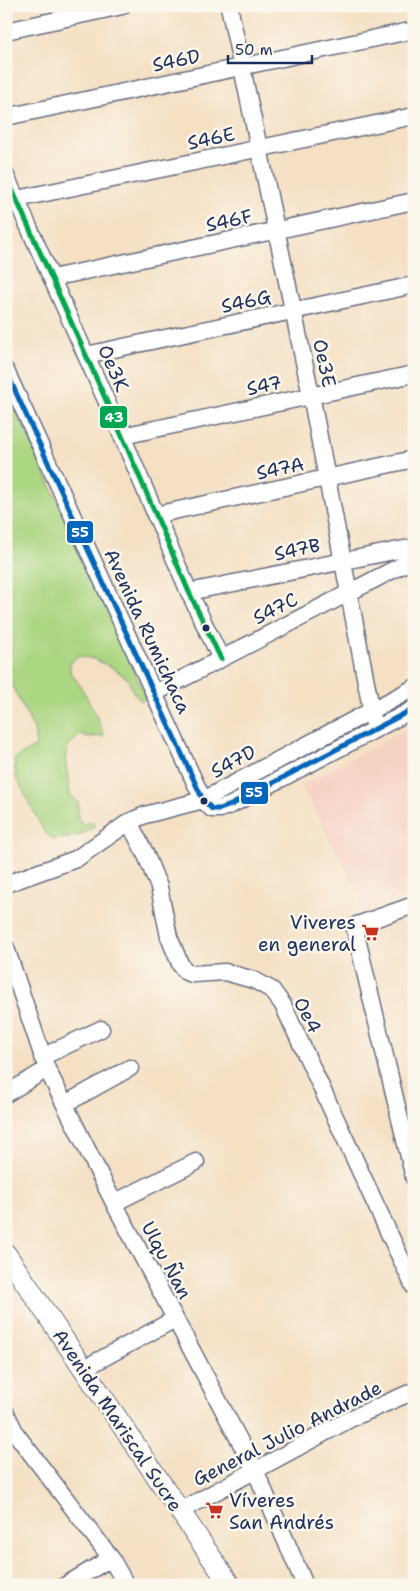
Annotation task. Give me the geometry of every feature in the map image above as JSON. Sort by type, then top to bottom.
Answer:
[{"type":"main road","name":"Avenida Mariscal Sucre","points":[[6,1254],[230,1585]]},
{"type":"street","points":[[6,30],[122,6]]},
{"type":"street","name":"Oe3E","points":[[229,6],[312,395],[375,729]]},
{"type":"street","name":"S46D","points":[[6,117],[414,30]]},
{"type":"street","name":"S46E","points":[[16,199],[414,116]]},
{"type":"street","name":"Oe3K","points":[[6,176],[122,436],[188,592],[221,659]]},
{"type":"street","name":"S46F","points":[[52,278],[414,201]]},
{"type":"street","name":"S46G","points":[[86,355],[414,285]]},
{"type":"street","name":"Avenida Rumichaca","points":[[6,371],[203,800]]},
{"type":"street","name":"S47","points":[[122,436],[414,374]]},
{"type":"street","name":"S47A","points":[[155,515],[414,459]]},
{"type":"street","name":"S47B","points":[[188,592],[414,546]]},
{"type":"street","name":"S47C","points":[[155,694],[414,559]]},
{"type":"street","name":"S47D","points":[[414,688],[203,800],[212,809],[220,809],[231,805],[414,708]]},
{"type":"street","points":[[6,884],[76,859],[129,822],[145,815],[203,800]]},
{"type":"street","name":"Oe4","points":[[129,822],[145,853],[159,887],[169,937],[181,966],[186,972],[194,974],[225,972],[254,980],[272,990],[283,1005],[414,1287]]},
{"type":"street","points":[[414,905],[357,925],[355,930],[414,1178]]},
{"type":"street","name":"Ulqu Ñan","points":[[6,948],[44,1063],[114,1203],[255,1470],[305,1585]]},
{"type":"street","points":[[6,1094],[44,1063],[101,1029]]},
{"type":"street","points":[[65,1104],[130,1068]]},
{"type":"street","points":[[114,1203],[196,1162]]},
{"type":"street","points":[[83,1369],[175,1319]]},
{"type":"street","name":"General Julio Andrade","points":[[180,1511],[352,1418],[414,1391]]},
{"type":"street","points":[[6,1413],[11,1437],[111,1558],[126,1585]]},
{"type":"street","points":[[66,1585],[111,1558]]},
{"type":"shaded area","points":[[414,726],[414,893],[368,911],[301,785]]},
{"type":"green space","points":[[6,387],[146,698],[141,701],[133,692],[128,679],[113,668],[94,659],[78,656],[70,663],[70,672],[90,702],[104,736],[88,737],[81,734],[69,745],[65,758],[70,794],[78,802],[78,818],[83,824],[93,822],[94,827],[79,835],[64,838],[52,839],[44,831],[16,777],[14,759],[36,746],[34,729],[6,674]]},
{"type":"transit line","name":"43","points":[[6,176],[189,592],[221,659]]},
{"type":"transit line","name":"55","points":[[6,371],[203,800],[212,809],[220,809],[231,805],[411,710]]},
{"type":"place","name":"Viveres en general","points":[[370,933]]},
{"type":"place","name":"Víveres San Andrés","points":[[215,1511]]}]
